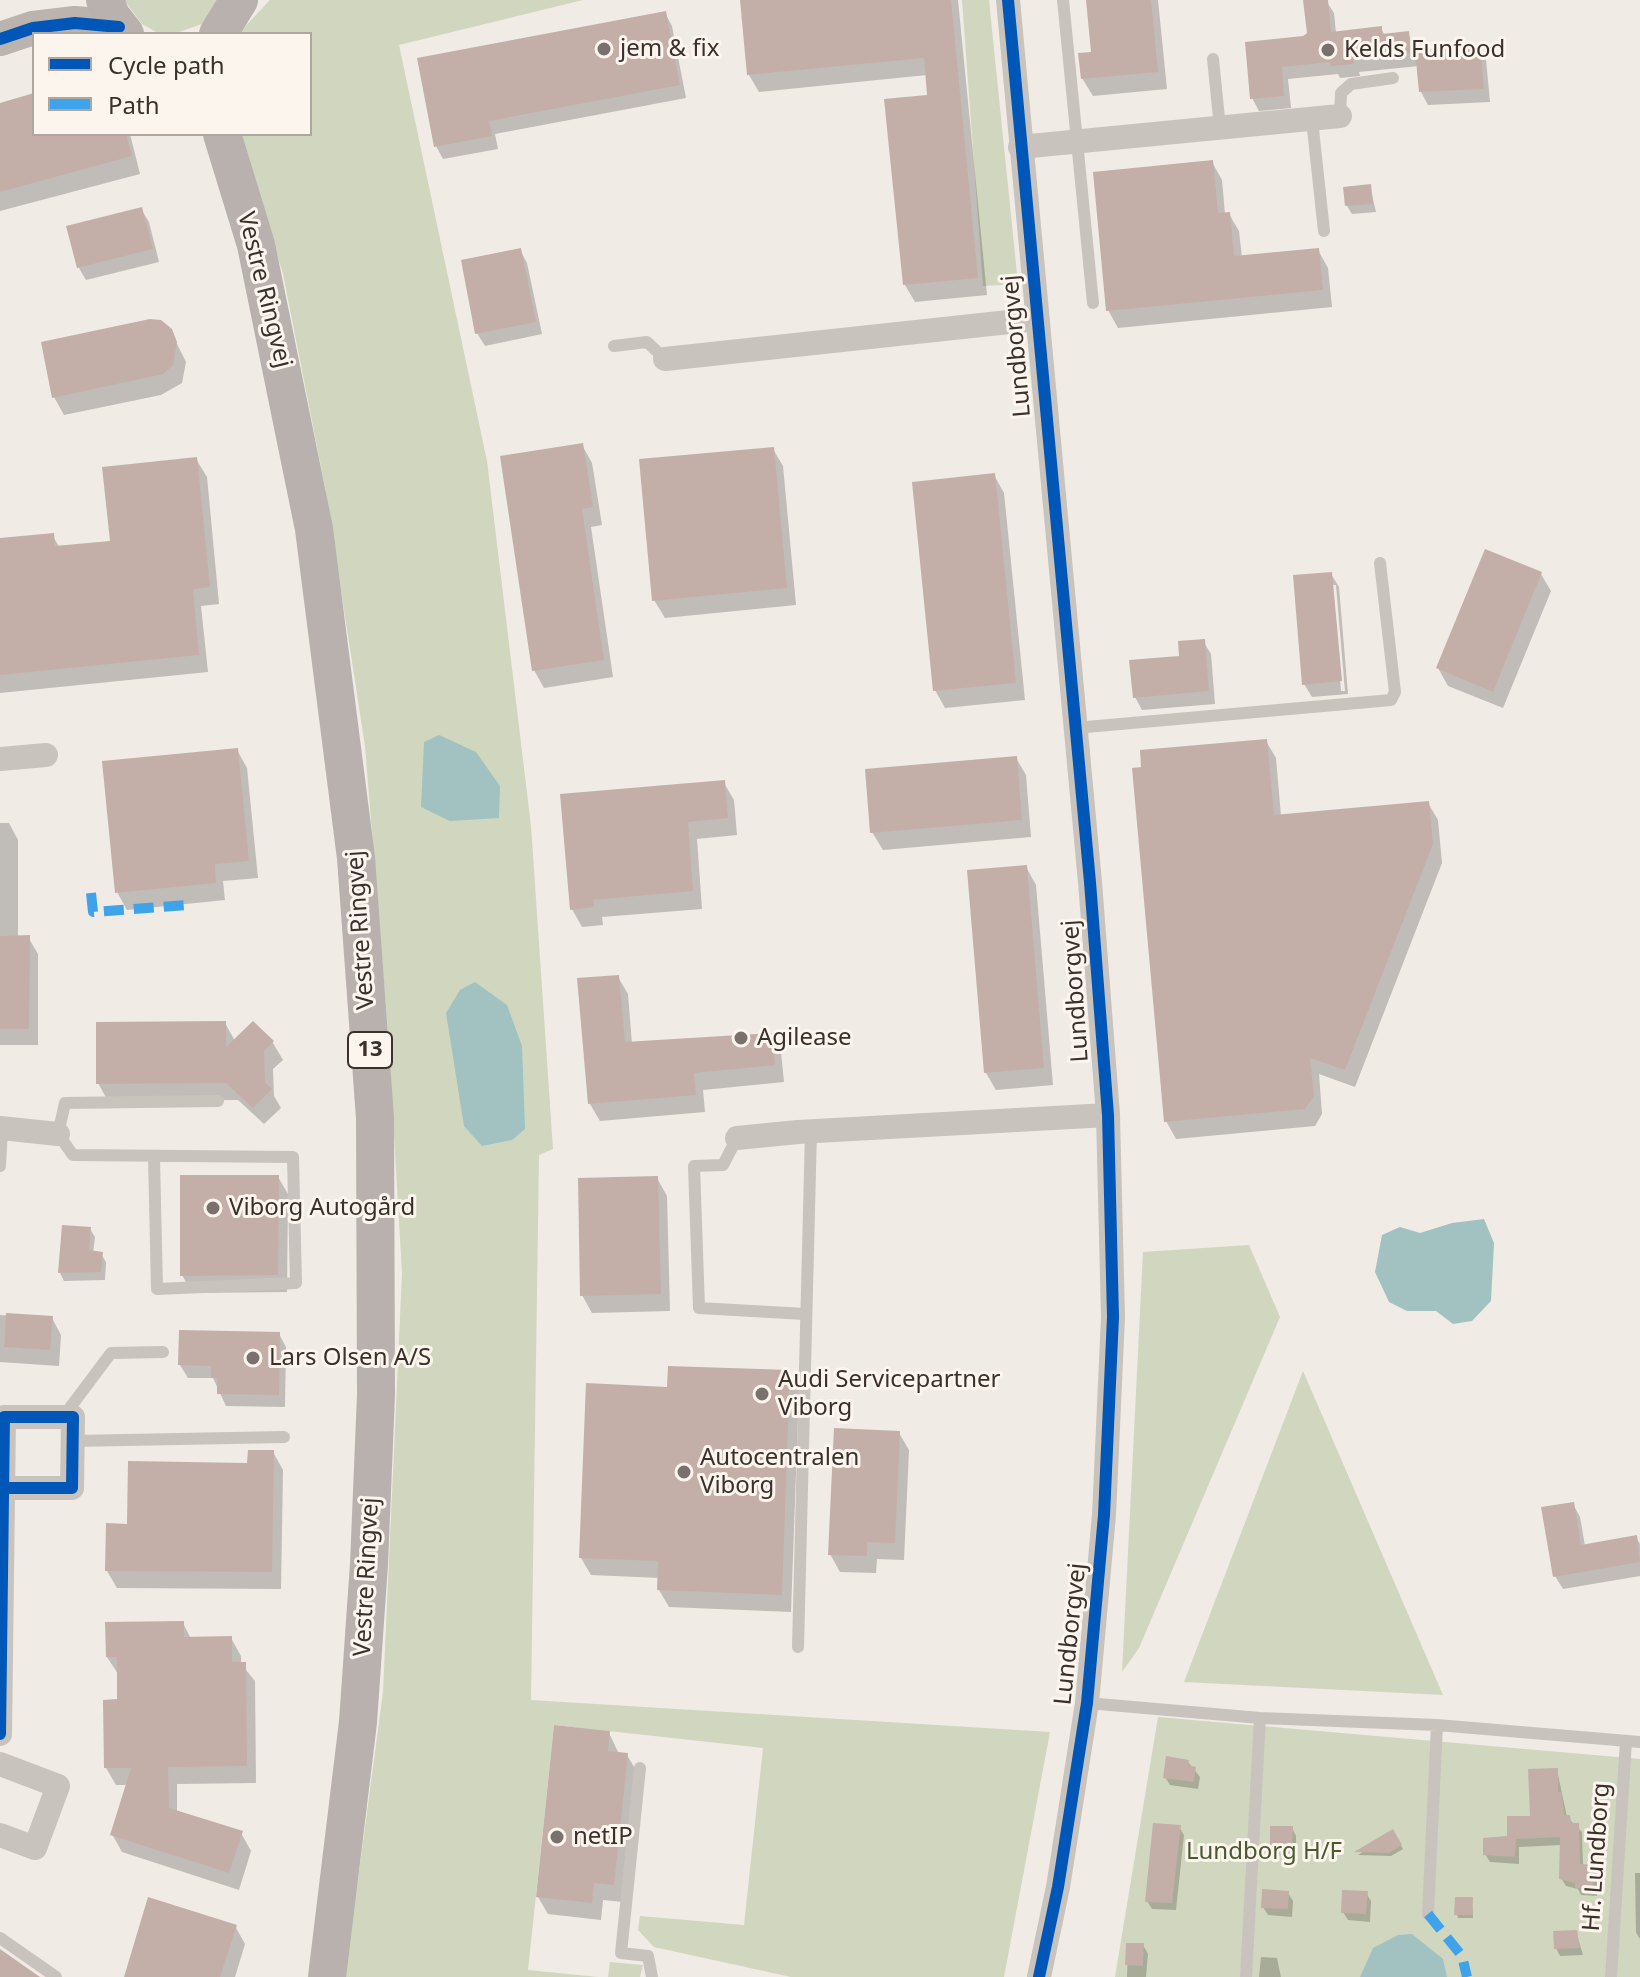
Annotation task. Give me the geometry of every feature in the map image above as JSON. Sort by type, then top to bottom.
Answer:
[{"type":"main road","points":[[219,32],[239,0]]},
{"type":"main road","name":"Vestre Ringvej","points":[[223,136],[256,245],[314,529],[356,858],[375,1118],[376,1395],[369,1564],[358,1722],[327,1977]]},
{"type":"street","points":[[33,28],[73,0]]},
{"type":"street","name":"Lundborgvej","points":[[1008,0],[1108,1115],[1113,1317],[1104,1515],[1087,1703],[1058,1887],[1039,1977]]},
{"type":"street","points":[[0,39],[33,28],[117,20]]},
{"type":"street","points":[[1020,147],[1340,116]]},
{"type":"street","name":"Lundborgvej","points":[[665,359],[1037,319]]},
{"type":"street","points":[[0,759],[46,755]]},
{"type":"street","points":[[737,1138],[811,1131],[1108,1115]]},
{"type":"street","points":[[1,1128],[58,1134]]},
{"type":"street","points":[[0,1734],[4,1417],[73,1417],[72,1488],[4,1488]]},
{"type":"street","points":[[0,1764],[58,1786],[35,1848],[0,1835]]},
{"type":"lane","points":[[1063,0],[1093,303]]},
{"type":"lane","points":[[1213,59],[1220,128]]},
{"type":"lane","points":[[1340,116],[1341,93],[1351,84],[1393,78]]},
{"type":"lane","points":[[1312,120],[1324,231]]},
{"type":"lane","points":[[614,346],[647,342],[665,359]]},
{"type":"lane","points":[[1075,728],[1391,700],[1395,692],[1380,563]]},
{"type":"lane","points":[[154,1158],[157,1289],[296,1283],[293,1157],[73,1155],[58,1134],[65,1103],[218,1101]]},
{"type":"lane","points":[[0,1166],[1,1128]]},
{"type":"lane","points":[[798,1647],[811,1131]]},
{"type":"lane","points":[[737,1138],[723,1165],[694,1166],[699,1308],[805,1314]]},
{"type":"lane","points":[[63,1417],[111,1353],[163,1352]]},
{"type":"lane","points":[[73,1441],[284,1437]]},
{"type":"lane","name":"Lundborgvej","points":[[1087,1703],[1260,1718],[1437,1725],[1640,1742]]},
{"type":"lane","points":[[1246,1977],[1260,1718]]},
{"type":"lane","points":[[1428,1914],[1437,1725]]},
{"type":"lane","name":"Hf. Lundborg","points":[[1611,1977],[1626,1741]]},
{"type":"lane","points":[[640,1768],[621,1953],[648,1956],[652,1977]]},
{"type":"lane","points":[[0,1938],[56,1977]]},
{"type":"green space","points":[[124,0],[220,0],[202,24],[179,32],[156,32],[142,24]]},
{"type":"green space","points":[[270,0],[583,0],[399,45],[487,461],[531,826],[553,1149],[539,1155],[531,1700],[1050,1732],[1004,1977],[791,1977],[654,1947],[638,1930],[640,1916],[744,1925],[763,1748],[554,1725],[528,1970],[598,1977],[345,1977],[383,1692],[402,1273],[388,1032],[365,746],[325,487],[283,274],[241,136],[312,136],[312,32],[240,32]]},
{"type":"green space","points":[[962,0],[989,0],[1018,284],[983,286]]},
{"type":"green space","points":[[1249,1245],[1280,1317],[1139,1648],[1122,1672],[1143,1252]]},
{"type":"green space","points":[[1303,1371],[1443,1695],[1184,1682]]},
{"type":"green space","name":"Lundborg H/F","points":[[1158,1717],[1640,1759],[1640,1977],[1115,1977]]},
{"type":"green space","points":[[610,1962],[643,1965],[640,1977],[608,1977]]},
{"type":"water","points":[[439,735],[476,752],[500,786],[499,818],[450,821],[421,807],[424,742]]},
{"type":"water","points":[[475,982],[507,1005],[522,1046],[525,1129],[512,1140],[482,1146],[464,1126],[446,1013],[460,990]]},
{"type":"water","points":[[1484,1219],[1494,1243],[1491,1301],[1472,1321],[1453,1324],[1436,1311],[1407,1311],[1389,1302],[1375,1272],[1382,1235],[1400,1227],[1420,1233],[1452,1223]]},
{"type":"water","points":[[1412,1934],[1443,1959],[1447,1977],[1360,1977],[1373,1948],[1398,1935]]},
{"type":"building","points":[[740,0],[951,0],[978,278],[903,285],[884,99],[927,95],[924,58],[747,75]]},
{"type":"building","points":[[1086,0],[1151,0],[1158,72],[1081,79],[1078,53],[1091,52]]},
{"type":"building","points":[[1303,0],[1328,0],[1331,32],[1382,26],[1382,34],[1409,31],[1411,53],[1353,59],[1354,64],[1331,66],[1330,62],[1282,67],[1284,96],[1250,99],[1245,42],[1303,36],[1307,33]]},
{"type":"building","points":[[666,11],[680,85],[489,121],[492,136],[434,147],[417,58]]},
{"type":"building","points":[[1480,44],[1484,89],[1419,92],[1415,50]]},
{"type":"building","points":[[32,94],[32,136],[127,136],[132,156],[0,192],[0,103]]},
{"type":"building","points":[[1213,160],[1218,213],[1230,212],[1234,256],[1319,248],[1323,290],[1106,311],[1093,172]]},
{"type":"building","points":[[1371,184],[1373,204],[1345,206],[1343,187]]},
{"type":"building","points":[[142,207],[153,249],[77,268],[66,226]]},
{"type":"building","points":[[521,248],[536,322],[475,334],[461,260]]},
{"type":"building","points":[[150,319],[161,320],[172,329],[177,342],[173,365],[163,374],[52,398],[41,342]]},
{"type":"building","points":[[583,443],[593,507],[582,509],[604,660],[532,671],[500,456]]},
{"type":"building","points":[[774,447],[787,588],[652,601],[639,459]]},
{"type":"building","points":[[197,457],[210,587],[193,589],[199,655],[0,675],[0,538],[54,533],[55,546],[110,541],[102,467]]},
{"type":"building","points":[[995,473],[1016,683],[933,691],[912,482]]},
{"type":"building","points":[[1485,549],[1542,572],[1493,692],[1436,668]]},
{"type":"building","points":[[1332,572],[1342,681],[1302,685],[1293,575]]},
{"type":"building","points":[[1205,639],[1209,691],[1133,698],[1129,660],[1179,656],[1178,641]]},
{"type":"building","points":[[1267,739],[1274,815],[1429,801],[1433,844],[1345,1070],[1310,1058],[1314,1096],[1305,1109],[1164,1122],[1132,768],[1141,767],[1140,750]]},
{"type":"building","points":[[238,748],[249,861],[215,864],[216,883],[115,893],[102,761]]},
{"type":"building","points":[[1017,756],[1022,820],[870,833],[865,769]]},
{"type":"building","points":[[725,780],[728,818],[688,822],[693,891],[593,900],[594,907],[570,910],[560,794]]},
{"type":"building","points":[[1027,865],[1044,1068],[984,1073],[967,870]]},
{"type":"building","points":[[30,935],[29,1029],[0,1029],[0,936]]},
{"type":"building","name":"Agilease","points":[[619,975],[625,1042],[772,1033],[775,1065],[694,1073],[696,1095],[588,1104],[577,978]]},
{"type":"building","points":[[226,1021],[226,1047],[253,1021],[274,1041],[264,1051],[265,1082],[272,1089],[253,1108],[226,1083],[96,1084],[96,1022]]},
{"type":"building","points":[[180,1175],[279,1175],[278,1275],[180,1276]]},
{"type":"building","points":[[658,1176],[661,1294],[580,1296],[578,1178]]},
{"type":"building","points":[[62,1225],[91,1227],[89,1250],[103,1252],[101,1272],[58,1273]]},
{"type":"building","points":[[6,1313],[53,1316],[50,1350],[4,1347]]},
{"type":"building","points":[[179,1330],[280,1332],[279,1395],[217,1394],[217,1378],[211,1378],[211,1366],[178,1365]]},
{"type":"building","name":"Autocentralen Viborg","points":[[668,1366],[790,1370],[782,1595],[657,1590],[658,1561],[579,1558],[586,1383],[667,1387]]},
{"type":"building","points":[[834,1428],[900,1431],[895,1543],[867,1542],[867,1556],[828,1555]]},
{"type":"building","points":[[248,1450],[274,1450],[272,1572],[105,1571],[106,1523],[127,1524],[128,1461],[247,1463]]},
{"type":"building","points":[[1574,1502],[1581,1545],[1637,1535],[1640,1562],[1553,1577],[1541,1507]]},
{"type":"building","points":[[184,1621],[184,1637],[232,1636],[232,1662],[246,1662],[247,1766],[168,1767],[169,1808],[243,1831],[229,1873],[110,1835],[131,1768],[104,1768],[103,1700],[117,1699],[117,1657],[106,1657],[105,1622]]},
{"type":"building","points":[[554,1725],[610,1731],[608,1751],[628,1753],[614,1885],[594,1883],[592,1903],[536,1897]]},
{"type":"building","points":[[1166,1756],[1189,1760],[1188,1765],[1196,1767],[1194,1782],[1163,1778]]},
{"type":"building","points":[[1558,1768],[1558,1792],[1562,1792],[1564,1815],[1570,1815],[1571,1823],[1579,1823],[1580,1864],[1594,1865],[1593,1889],[1575,1888],[1575,1883],[1559,1879],[1560,1837],[1516,1839],[1515,1857],[1483,1855],[1483,1838],[1507,1836],[1507,1816],[1530,1816],[1528,1769]]},
{"type":"building","points":[[1153,1823],[1181,1825],[1172,1903],[1145,1902]]},
{"type":"building","points":[[1270,1826],[1293,1826],[1292,1850],[1270,1849]]},
{"type":"building","points":[[1393,1829],[1402,1845],[1389,1853],[1354,1852]]},
{"type":"building","points":[[1262,1889],[1289,1891],[1288,1909],[1261,1908]]},
{"type":"building","points":[[1342,1890],[1368,1891],[1366,1914],[1341,1913]]},
{"type":"building","points":[[148,1897],[237,1925],[220,1977],[124,1977]]},
{"type":"building","points":[[1455,1897],[1473,1897],[1472,1915],[1454,1915]]},
{"type":"building","points":[[1577,1930],[1580,1948],[1554,1949],[1553,1931]]},
{"type":"building","points":[[1126,1943],[1144,1943],[1143,1966],[1125,1965]]},
{"type":"building","points":[[0,1949],[40,1977],[0,1977]]},
{"type":"marked path","points":[[91,893],[93,912],[186,905]]},
{"type":"marked path","points":[[1428,1914],[1462,1956],[1467,1977]]},
{"type":"cycle path","points":[[1008,0],[1090,882],[1108,1115],[1113,1317],[1104,1515],[1087,1703],[1058,1887],[1039,1977]]},
{"type":"cycle path","points":[[0,39],[33,28],[75,23],[119,27]]},
{"type":"cycle path","points":[[0,1734],[4,1417],[73,1417],[72,1488],[4,1488]]},
{"type":"place","name":"jem & fix","points":[[604,49]]},
{"type":"place","name":"Kelds Funfood","points":[[1328,50]]},
{"type":"place","name":"Agilease","points":[[741,1038]]},
{"type":"place","name":"Viborg Autogård","points":[[213,1208]]},
{"type":"place","name":"Lars Olsen A/S","points":[[253,1358]]},
{"type":"place","name":"Audi Servicepartner Viborg","points":[[762,1394]]},
{"type":"place","name":"Autocentralen Viborg","points":[[684,1472]]},
{"type":"place","name":"netIP","points":[[557,1837]]}]
